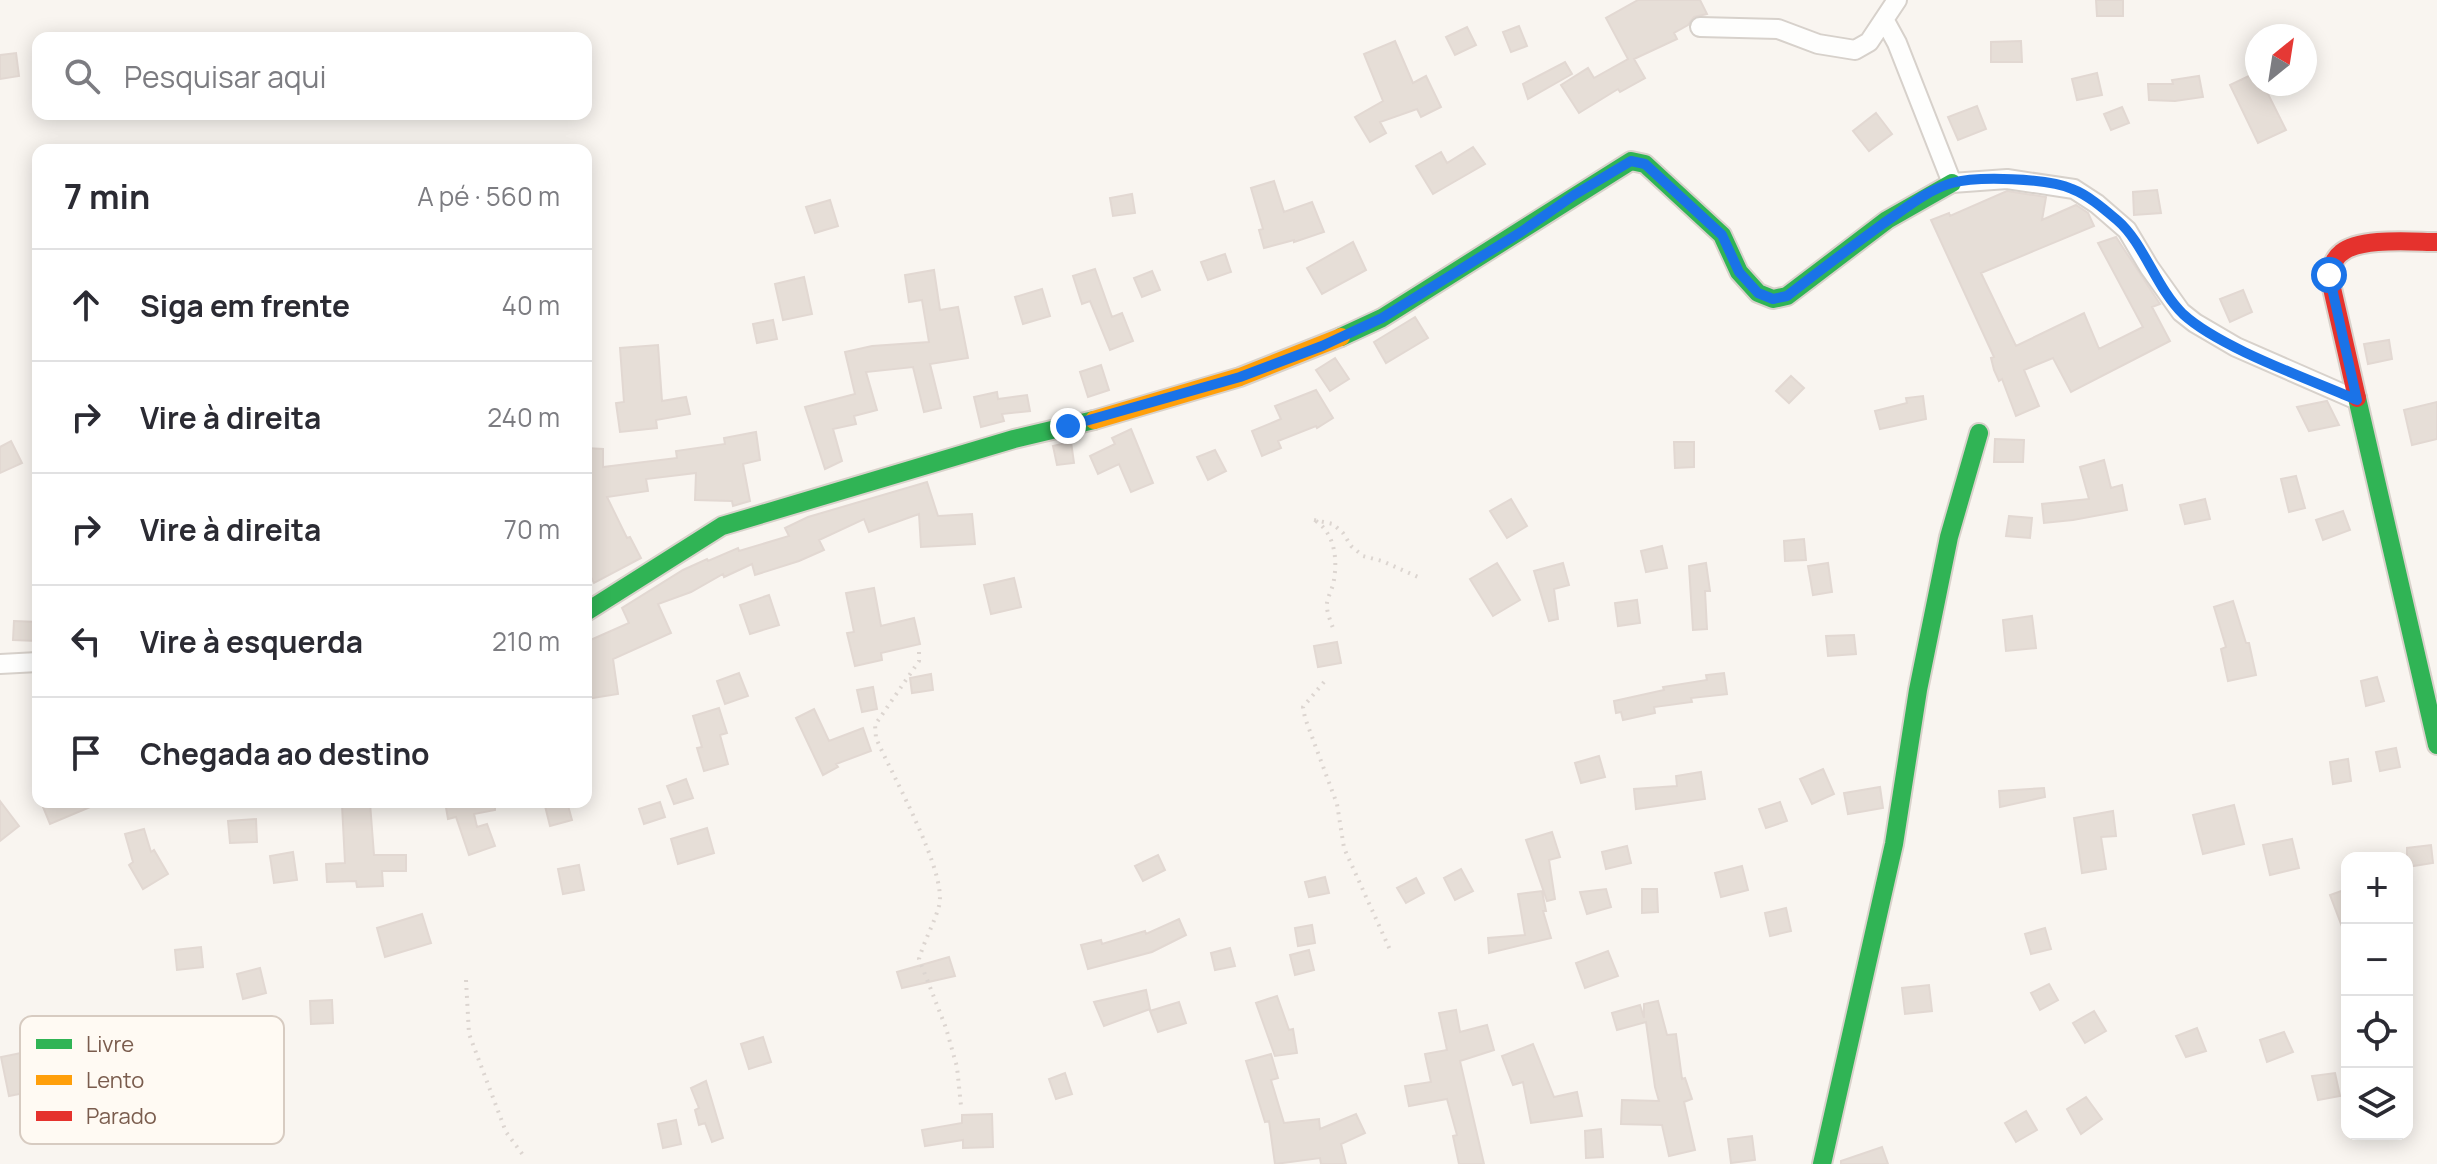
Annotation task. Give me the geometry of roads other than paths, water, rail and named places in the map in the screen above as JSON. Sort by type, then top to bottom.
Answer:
[{"type":"street","points":[[1700,27],[1778,29],[1818,44],[1855,50],[1869,42],[1897,0]]},
{"type":"street","points":[[1885,21],[1897,43],[1952,183]]},
{"type":"street","points":[[592,608],[722,526],[1014,439],[1094,420],[1240,377],[1322,346],[1382,318],[1631,161],[1645,164],[1722,235],[1746,282],[1758,293],[1773,299],[1787,296],[1927,194],[1952,183],[2007,179],[2074,189],[2127,230],[2173,301],[2195,323],[2236,347],[2357,400]]},
{"type":"street","points":[[2436,736],[2329,275],[2333,261],[2347,249],[2396,242],[2437,242]]},
{"type":"street","points":[[1822,1164],[1894,844],[1918,690],[1949,537],[1979,433]]},
{"type":"street","points":[[0,664],[32,662]]}]
